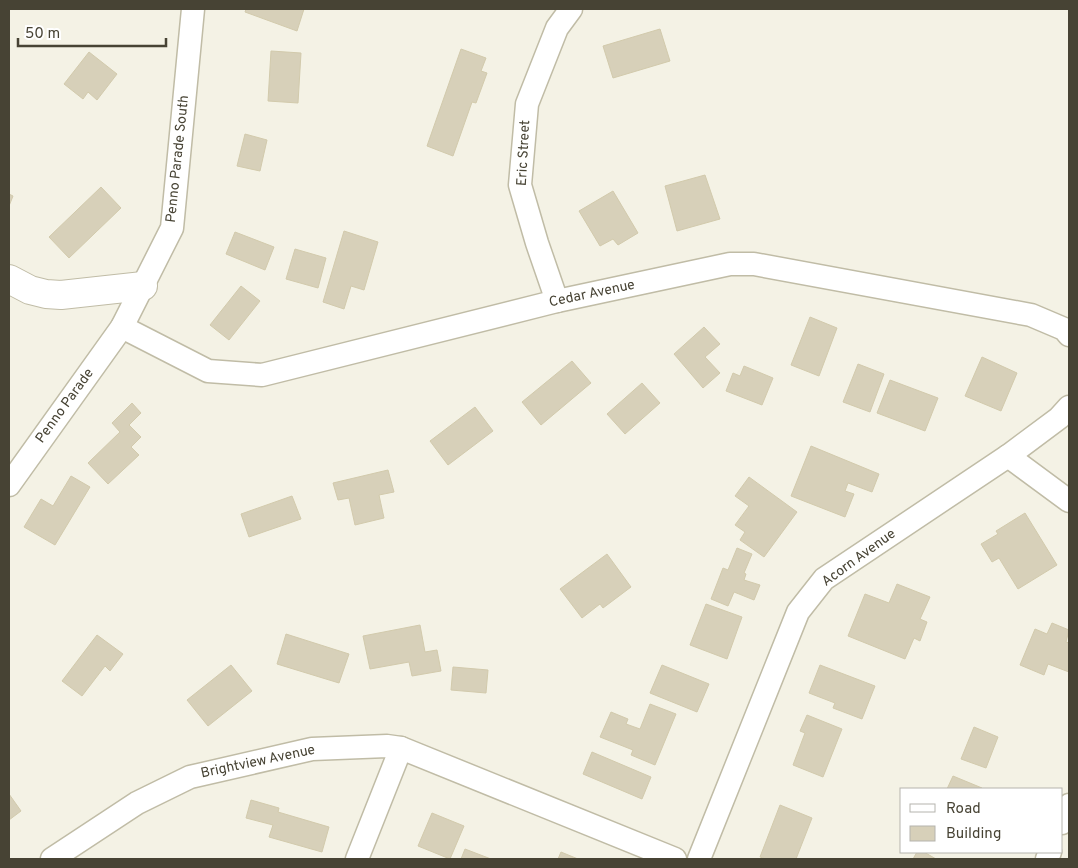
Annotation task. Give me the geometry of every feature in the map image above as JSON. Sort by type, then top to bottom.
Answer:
[{"type":"street","name":"Penno Parade South","points":[[122,328],[172,228],[193,9]]},
{"type":"street","name":"Eric Street","points":[[557,301],[520,185],[528,104],[557,28],[571,9]]},
{"type":"street","name":"Cedar Avenue","points":[[122,328],[208,371],[262,375],[557,301],[730,264],[754,264],[1031,316],[1064,329],[1069,335]]},
{"type":"street","points":[[9,279],[30,290],[61,295],[144,286]]},
{"type":"street","name":"Penno Parade","points":[[9,485],[122,328]]},
{"type":"street","name":"Acorn Avenue","points":[[699,859],[798,612],[824,579],[1008,456],[1059,418],[1069,407]]},
{"type":"street","points":[[1008,456],[1069,501]]},
{"type":"street","name":"Brightview Avenue","points":[[52,859],[137,803],[190,777],[312,749],[387,746],[401,748],[675,859]]},
{"type":"street","points":[[357,859],[401,748]]},
{"type":"street","points":[[1063,820],[1069,805]]},
{"type":"building","points":[[246,9],[304,9],[297,31],[245,12]]},
{"type":"building","points":[[660,29],[670,61],[613,78],[603,46]]},
{"type":"building","points":[[461,49],[486,58],[481,71],[487,73],[476,103],[472,102],[453,156],[427,146]]},
{"type":"building","points":[[271,51],[301,53],[298,103],[268,101]]},
{"type":"building","points":[[89,52],[117,74],[97,100],[88,92],[83,99],[64,84]]},
{"type":"building","points":[[245,134],[267,140],[260,171],[237,166]]},
{"type":"building","points":[[705,175],[720,219],[677,231],[665,186]]},
{"type":"building","points":[[101,187],[121,208],[69,258],[49,237]]},
{"type":"building","points":[[613,191],[638,233],[618,245],[613,239],[600,246],[579,211]]},
{"type":"building","points":[[9,194],[13,196],[9,206]]},
{"type":"building","points":[[344,231],[378,242],[364,290],[351,286],[344,309],[323,302]]},
{"type":"building","points":[[235,232],[274,247],[265,270],[226,254]]},
{"type":"building","points":[[295,249],[326,258],[318,288],[286,279]]},
{"type":"building","points":[[241,286],[260,301],[229,340],[210,325]]},
{"type":"building","points":[[810,317],[837,328],[819,376],[791,365]]},
{"type":"building","points":[[704,327],[720,344],[705,357],[720,373],[703,388],[674,354]]},
{"type":"building","points":[[982,357],[1017,373],[1001,411],[965,396]]},
{"type":"building","points":[[572,361],[591,383],[541,425],[522,402]]},
{"type":"building","points":[[858,364],[884,374],[870,412],[843,402]]},
{"type":"building","points":[[744,366],[773,378],[762,405],[726,391],[733,373],[740,376]]},
{"type":"building","points":[[890,380],[938,398],[925,431],[877,413]]},
{"type":"building","points":[[642,383],[660,403],[625,434],[607,414]]},
{"type":"building","points":[[132,403],[141,413],[129,425],[141,437],[131,447],[139,455],[108,484],[88,463],[120,432],[112,423]]},
{"type":"building","points":[[475,407],[493,431],[448,465],[430,441]]},
{"type":"building","points":[[811,446],[879,474],[872,492],[848,483],[845,491],[854,494],[845,517],[791,496]]},
{"type":"building","points":[[388,470],[394,492],[379,495],[384,518],[355,525],[349,498],[338,500],[333,483]]},
{"type":"building","points":[[71,476],[90,487],[55,545],[24,527],[41,499],[53,506]]},
{"type":"building","points":[[749,477],[797,512],[764,557],[740,540],[745,532],[735,525],[749,506],[735,496]]},
{"type":"building","points":[[292,496],[301,519],[249,537],[241,514]]},
{"type":"building","points":[[1025,513],[1057,565],[1018,589],[999,558],[992,562],[981,544],[998,534],[996,531]]},
{"type":"building","points":[[737,548],[752,554],[744,573],[746,574],[744,580],[760,585],[754,600],[734,592],[728,606],[711,599],[723,568],[728,570]]},
{"type":"building","points":[[607,554],[631,587],[603,608],[600,604],[582,618],[560,589]]},
{"type":"building","points":[[897,584],[930,597],[920,619],[927,622],[920,641],[914,638],[905,659],[848,636],[865,594],[889,603]]},
{"type":"building","points":[[706,604],[742,617],[727,659],[690,645]]},
{"type":"building","points":[[1052,623],[1069,630],[1066,642],[1069,643],[1069,672],[1048,664],[1044,675],[1020,665],[1035,629],[1047,634]]},
{"type":"building","points":[[420,625],[425,652],[437,650],[441,671],[412,676],[409,662],[370,669],[363,636]]},
{"type":"building","points":[[286,634],[349,654],[339,683],[277,664]]},
{"type":"building","points":[[97,635],[123,654],[110,671],[105,666],[82,696],[62,681]]},
{"type":"building","points":[[231,665],[252,691],[208,726],[187,700]]},
{"type":"building","points":[[662,665],[709,684],[697,712],[650,693]]},
{"type":"building","points":[[820,665],[875,686],[862,719],[833,708],[835,703],[809,693]]},
{"type":"building","points":[[453,667],[488,670],[486,693],[451,690]]},
{"type":"building","points":[[650,704],[676,714],[655,765],[631,755],[633,750],[600,737],[611,712],[628,719],[626,724],[640,729]]},
{"type":"building","points":[[807,715],[842,729],[823,777],[793,765],[805,733],[800,731]]},
{"type":"building","points":[[974,727],[998,737],[986,768],[961,759]]},
{"type":"building","points":[[592,752],[651,777],[642,799],[583,774]]},
{"type":"building","points":[[953,776],[982,788],[947,788]]},
{"type":"building","points":[[9,794],[21,811],[9,820]]},
{"type":"building","points":[[251,800],[279,808],[278,812],[329,827],[322,852],[269,837],[273,825],[246,818]]},
{"type":"building","points":[[780,805],[812,818],[796,859],[766,859],[760,857]]},
{"type":"building","points":[[432,813],[464,826],[450,859],[418,846]]},
{"type":"building","points":[[465,849],[491,859],[461,859]]},
{"type":"building","points":[[561,852],[578,859],[558,859]]},
{"type":"building","points":[[916,853],[926,853],[936,859],[913,859]]}]
